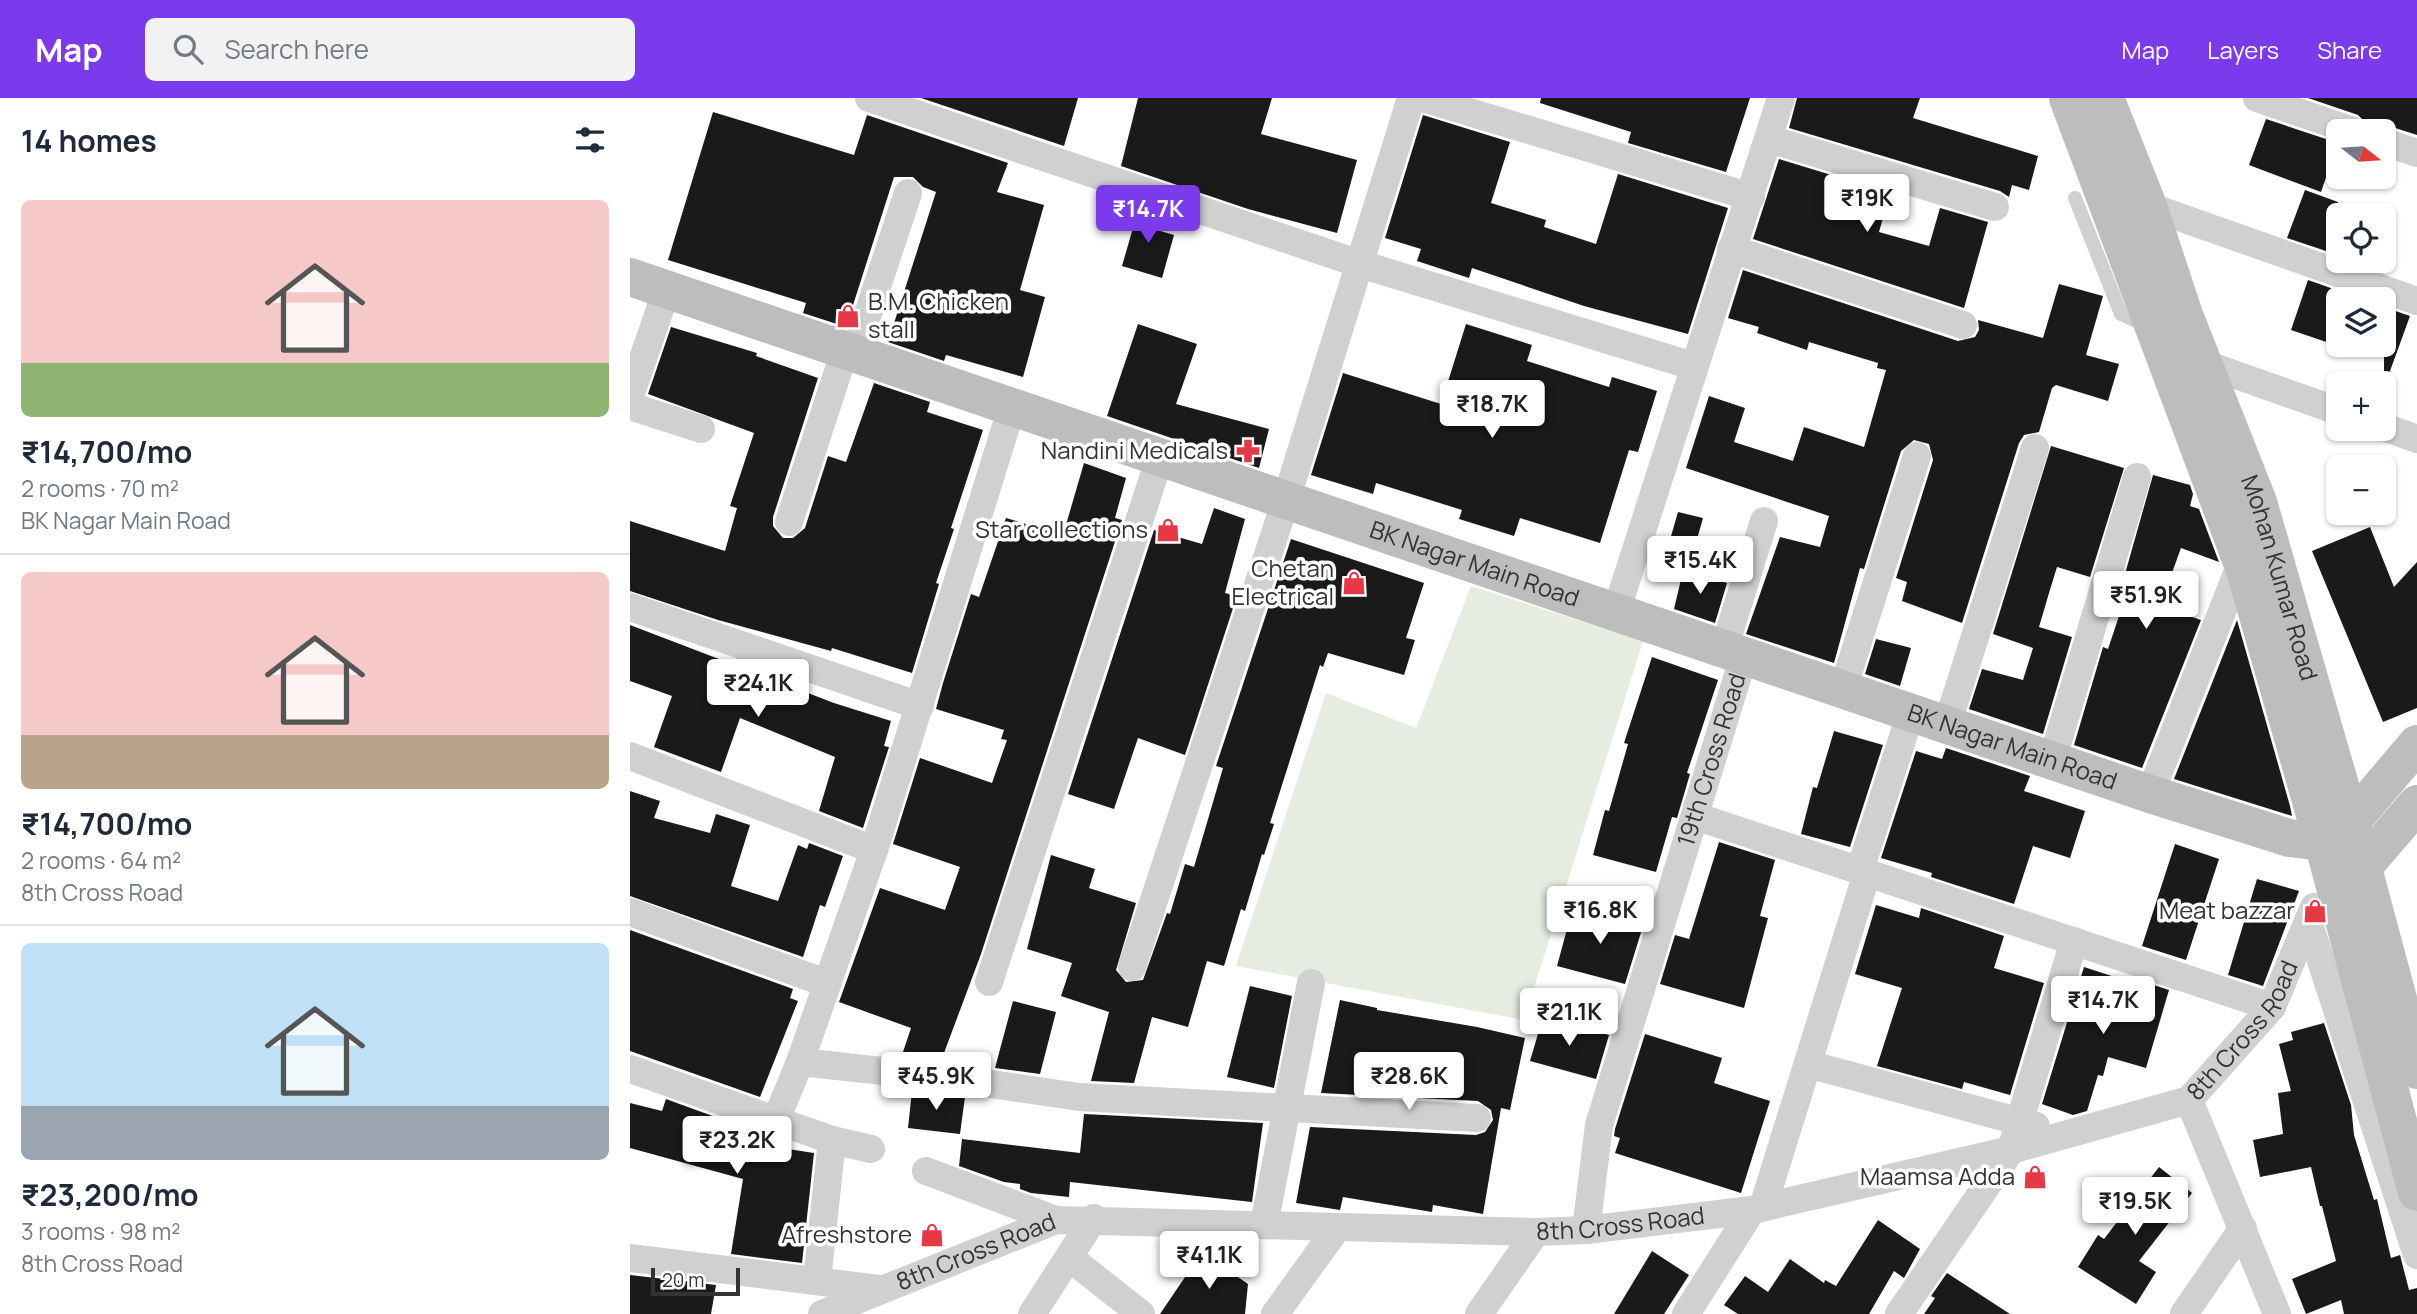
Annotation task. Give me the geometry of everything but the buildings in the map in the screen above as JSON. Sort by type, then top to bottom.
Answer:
[{"type":"street","points":[[869,98],[1357,263],[1693,366]]},
{"type":"street","points":[[1132,967],[1286,500],[1410,98]]},
{"type":"street","points":[[1423,98],[1751,197]]},
{"type":"street","points":[[1616,612],[1781,98]]},
{"type":"street","points":[[2068,98],[2242,561],[2333,839],[2330,898],[2414,1214],[2417,1255]]},
{"type":"street","name":"Mohan Kumar Road","points":[[2105,98],[2148,206],[2184,315],[2258,502],[2333,839],[2330,898],[2417,1070]]},
{"type":"street","points":[[2257,98],[2326,122]]},
{"type":"street","points":[[1769,139],[1995,207]]},
{"type":"street","points":[[2396,146],[2417,153]]},
{"type":"street","points":[[789,522],[908,193]]},
{"type":"street","points":[[2148,206],[2417,301]]},
{"type":"street","points":[[1731,249],[1963,326]]},
{"type":"street","name":"BK Nagar Main Road","points":[[630,277],[2150,794],[2289,838],[2333,839]]},
{"type":"street","points":[[630,396],[667,289]]},
{"type":"street","points":[[2205,364],[2326,407]]},
{"type":"street","points":[[630,406],[701,429]]},
{"type":"street","points":[[776,1120],[800,1062],[874,850],[1012,407]]},
{"type":"street","points":[[2396,431],[2417,439]]},
{"type":"street","points":[[1947,725],[2035,448]]},
{"type":"street","points":[[1843,689],[1917,456]]},
{"type":"street","points":[[989,982],[1160,457]]},
{"type":"street","points":[[2052,761],[2137,477]]},
{"type":"street","name":"19th Cross Road","points":[[1586,1230],[1599,1125],[1695,816],[1764,521]]},
{"type":"street","points":[[2150,794],[2242,561]]},
{"type":"street","points":[[630,607],[920,706]]},
{"type":"street","points":[[1686,1314],[1758,1209],[1808,1063],[1911,712]]},
{"type":"street","points":[[2333,839],[2417,744]]},
{"type":"street","points":[[630,756],[874,850]]},
{"type":"street","points":[[2330,898],[2417,804]]},
{"type":"street","points":[[1695,816],[2272,1007]]},
{"type":"street","name":"8th Cross Road","points":[[822,1314],[1056,1220],[1094,1218],[1337,1228],[1536,1232],[1586,1230],[1758,1209],[2066,1135],[2189,1100],[2272,1007],[2330,898]]},
{"type":"street","points":[[630,912],[826,983]]},
{"type":"street","points":[[1899,1314],[2011,1150],[2074,941]]},
{"type":"street","points":[[1264,1225],[1311,983]]},
{"type":"street","points":[[800,1062],[957,1079],[1079,1097],[1477,1118]]},
{"type":"street","points":[[1808,1063],[2066,1135]]},
{"type":"street","points":[[630,1069],[832,1140],[871,1149]]},
{"type":"street","points":[[2189,1100],[2277,1314]]},
{"type":"street","points":[[817,1281],[832,1140]]},
{"type":"street","points":[[926,1171],[1056,1220]]},
{"type":"street","points":[[1032,1314],[1094,1218]]},
{"type":"street","points":[[1275,1314],[1337,1228]]},
{"type":"street","points":[[2184,1314],[2243,1228]]},
{"type":"street","points":[[1479,1314],[1536,1232]]},
{"type":"street","points":[[630,1258],[879,1289]]},
{"type":"street","points":[[1070,1258],[1141,1314]]},
{"type":"lane","points":[[2075,198],[2121,314],[2136,321],[2150,318]]},
{"type":"shaded area","points":[[1471,586],[1643,641],[1524,1020],[1236,966],[1326,693],[1416,728]]},
{"type":"place","name":"B.M. Chicken stall","points":[[848,316]]},
{"type":"place","name":"Nandini Medicals","points":[[1248,451]]},
{"type":"place","name":"Star collections","points":[[1168,530]]},
{"type":"place","name":"Chetan Electrical","points":[[1354,583]]},
{"type":"place","name":"Meat bazzar","points":[[2315,911]]},
{"type":"place","name":"Maamsa Adda","points":[[2035,1177]]},
{"type":"place","name":"Afreshstore","points":[[932,1235]]}]
